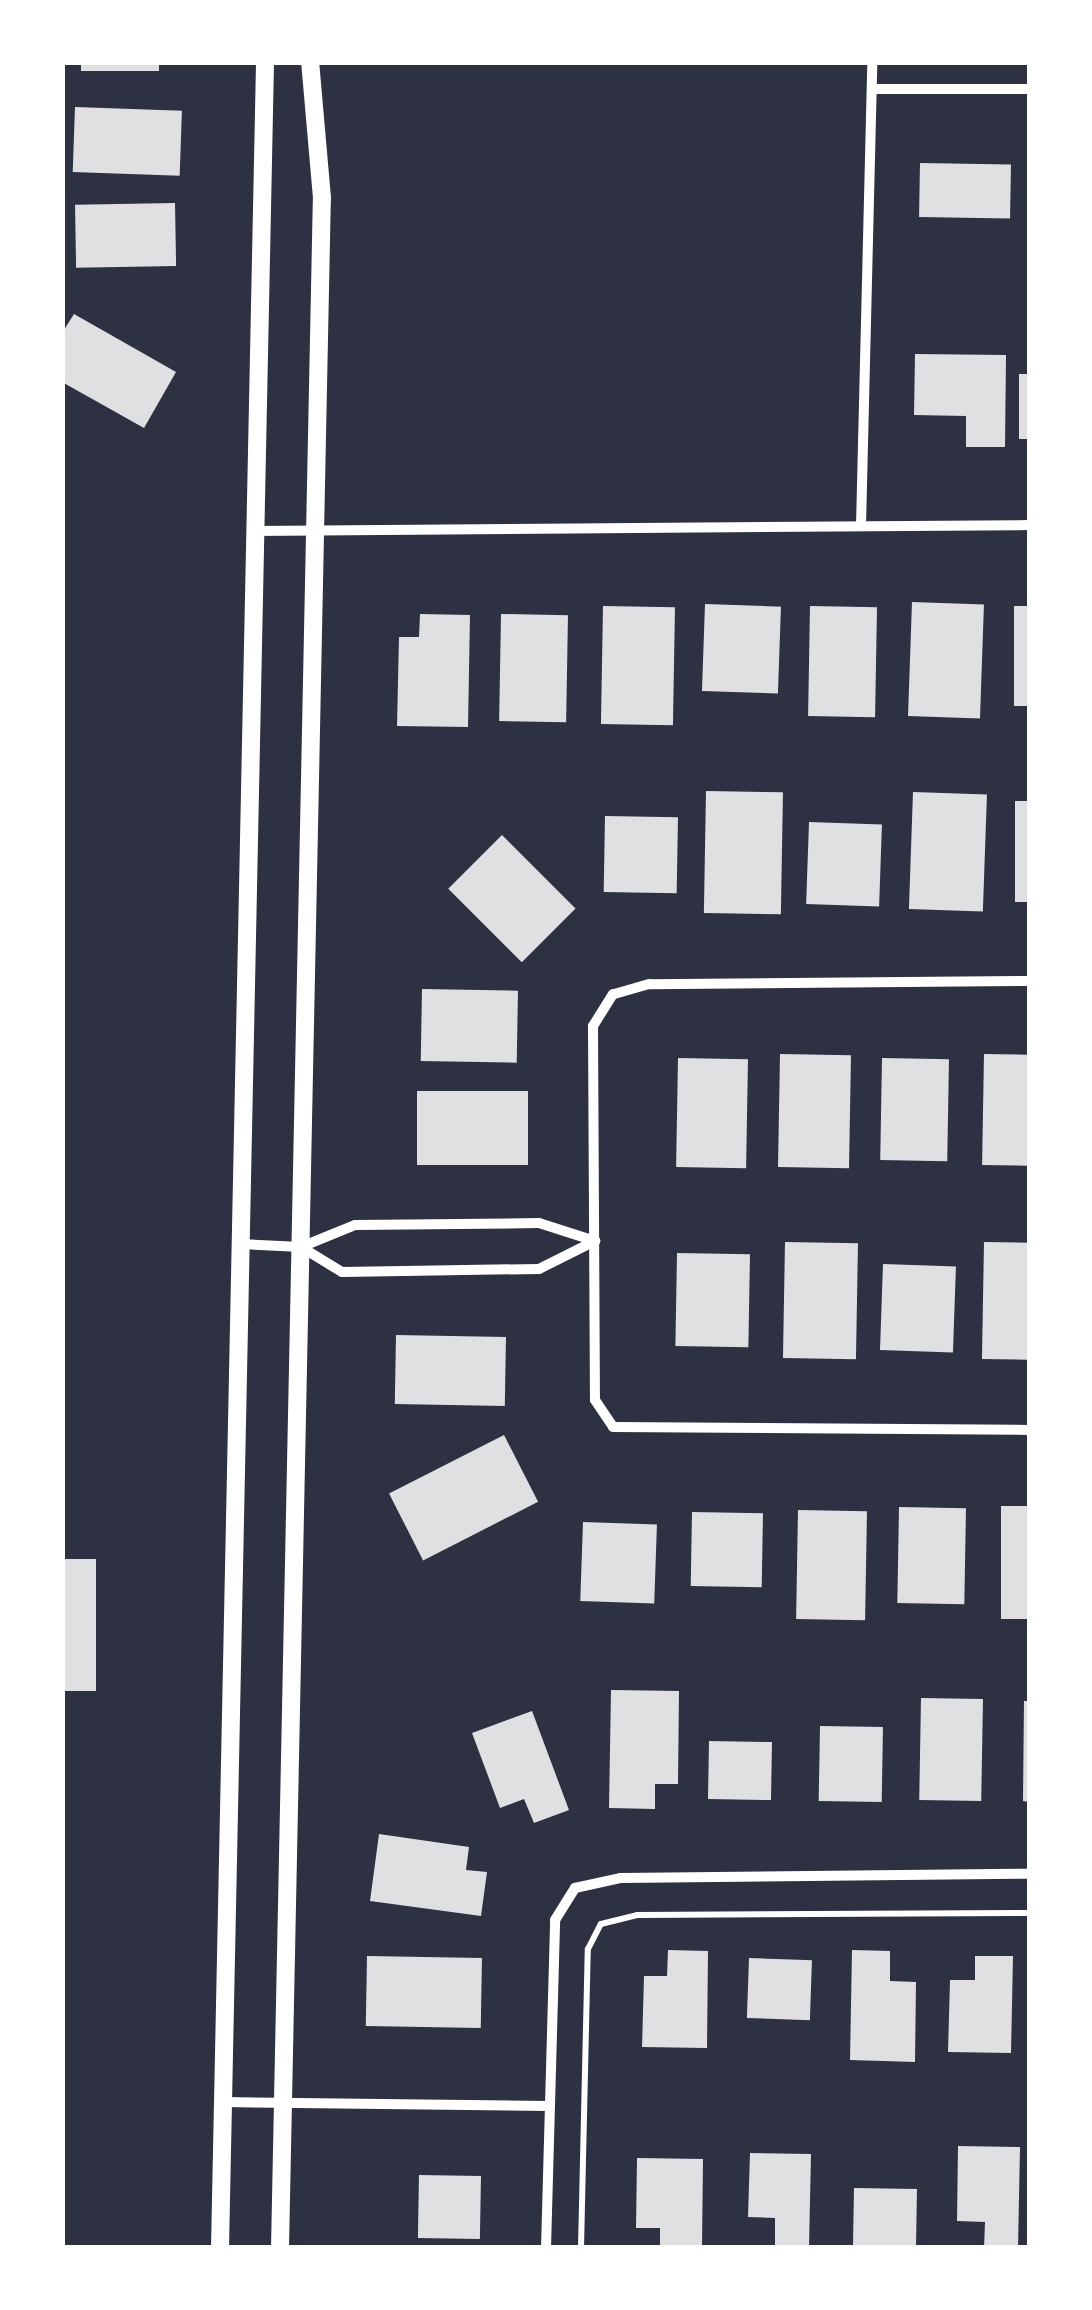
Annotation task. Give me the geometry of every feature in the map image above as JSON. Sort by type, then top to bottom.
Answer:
[{"type":"street","points":[[220,2248],[265,62]]},
{"type":"street","points":[[280,2248],[322,198],[310,62]]},
{"type":"street","points":[[861,526],[872,62]]},
{"type":"street","points":[[872,90],[1030,89]]},
{"type":"street","points":[[254,531],[1030,525]]},
{"type":"street","points":[[1030,982],[648,984],[613,994],[592,1026],[596,1400],[613,1427],[1030,1430]]},
{"type":"street","points":[[238,1244],[301,1247],[355,1224],[539,1223],[595,1240]]},
{"type":"street","points":[[301,1247],[342,1272],[539,1269],[595,1240]]},
{"type":"street","points":[[546,2248],[554,1920],[576,1888],[620,1878],[1030,1874]]},
{"type":"street","points":[[224,2102],[548,2106]]},
{"type":"path","points":[[580,2248],[588,1950],[601,1924],[638,1916],[1030,1913]]},
{"type":"building","points":[[81,62],[159,62],[159,71],[81,71]]},
{"type":"building","points":[[75,107],[182,111],[180,176],[73,172]]},
{"type":"building","points":[[920,163],[1011,165],[1010,219],[919,217]]},
{"type":"building","points":[[175,203],[176,266],[76,268],[75,205]]},
{"type":"building","points":[[74,314],[176,372],[144,428],[62,382],[62,333]]},
{"type":"building","points":[[915,354],[1006,355],[1005,447],[966,447],[966,416],[914,415]]},
{"type":"building","points":[[1019,374],[1030,374],[1030,439],[1019,439]]},
{"type":"building","points":[[912,602],[984,605],[980,718],[908,716]]},
{"type":"building","points":[[705,604],[781,607],[778,694],[702,691]]},
{"type":"building","points":[[603,606],[675,607],[673,725],[601,724]]},
{"type":"building","points":[[810,606],[877,607],[875,717],[808,716]]},
{"type":"building","points":[[1014,606],[1030,606],[1030,706],[1014,706]]},
{"type":"building","points":[[420,614],[470,615],[468,727],[397,726],[399,637],[419,637]]},
{"type":"building","points":[[501,614],[568,615],[566,722],[499,721]]},
{"type":"building","points":[[706,791],[783,792],[781,914],[704,913]]},
{"type":"building","points":[[913,792],[987,795],[983,912],[909,909]]},
{"type":"building","points":[[1015,801],[1030,801],[1030,902],[1015,902]]},
{"type":"building","points":[[605,816],[678,817],[677,893],[604,892]]},
{"type":"building","points":[[809,822],[882,825],[879,906],[806,904]]},
{"type":"building","points":[[502,835],[576,909],[522,962],[448,889]]},
{"type":"building","points":[[422,989],[518,991],[517,1063],[421,1061]]},
{"type":"building","points":[[780,1054],[851,1055],[849,1168],[778,1167]]},
{"type":"building","points":[[984,1054],[1030,1055],[1028,1166],[982,1165]]},
{"type":"building","points":[[678,1058],[748,1059],[746,1168],[676,1167]]},
{"type":"building","points":[[882,1058],[949,1059],[947,1161],[880,1160]]},
{"type":"building","points":[[417,1091],[528,1091],[528,1165],[417,1165]]},
{"type":"building","points":[[785,1242],[858,1243],[856,1359],[783,1358]]},
{"type":"building","points":[[984,1242],[1030,1243],[1028,1360],[982,1359]]},
{"type":"building","points":[[677,1253],[750,1254],[748,1347],[675,1346]]},
{"type":"building","points":[[883,1264],[956,1267],[953,1352],[880,1350]]},
{"type":"building","points":[[396,1335],[506,1337],[505,1406],[395,1404]]},
{"type":"building","points":[[504,1435],[538,1502],[423,1560],[389,1494]]},
{"type":"building","points":[[1001,1506],[1030,1506],[1030,1619],[1001,1619]]},
{"type":"building","points":[[899,1507],[966,1508],[964,1604],[897,1603]]},
{"type":"building","points":[[798,1510],[867,1511],[865,1620],[796,1619]]},
{"type":"building","points":[[692,1512],[763,1513],[762,1587],[691,1586]]},
{"type":"building","points":[[583,1522],[657,1525],[654,1604],[580,1601]]},
{"type":"building","points":[[62,1559],[96,1559],[96,1691],[62,1691]]},
{"type":"building","points":[[611,1690],[679,1691],[678,1784],[655,1784],[655,1809],[609,1808]]},
{"type":"building","points":[[921,1698],[983,1699],[981,1801],[919,1800]]},
{"type":"building","points":[[1024,1701],[1030,1701],[1030,1802],[1023,1801]]},
{"type":"building","points":[[532,1711],[569,1810],[534,1823],[524,1799],[500,1808],[472,1733]]},
{"type":"building","points":[[820,1726],[883,1727],[882,1802],[819,1801]]},
{"type":"building","points":[[709,1741],[772,1742],[771,1800],[708,1799]]},
{"type":"building","points":[[379,1834],[469,1847],[466,1870],[487,1872],[481,1916],[370,1901]]},
{"type":"building","points":[[668,1950],[708,1951],[707,2048],[642,2047],[644,1976],[667,1976]]},
{"type":"building","points":[[852,1950],[890,1951],[890,1981],[916,1982],[915,2062],[850,2060]]},
{"type":"building","points":[[367,1956],[482,1958],[481,2028],[366,2026]]},
{"type":"building","points":[[975,1956],[1013,1956],[1011,2053],[948,2052],[950,1980],[975,1980]]},
{"type":"building","points":[[749,1958],[812,1960],[810,2020],[747,2018]]},
{"type":"building","points":[[958,2146],[1020,2147],[1018,2248],[984,2248],[985,2222],[957,2221]]},
{"type":"building","points":[[750,2153],[811,2154],[809,2248],[775,2248],[775,2218],[748,2217]]},
{"type":"building","points":[[637,2158],[703,2159],[702,2248],[660,2248],[660,2228],[636,2228]]},
{"type":"building","points":[[419,2175],[481,2176],[480,2239],[418,2238]]},
{"type":"building","points":[[854,2188],[917,2189],[916,2248],[853,2248]]}]
